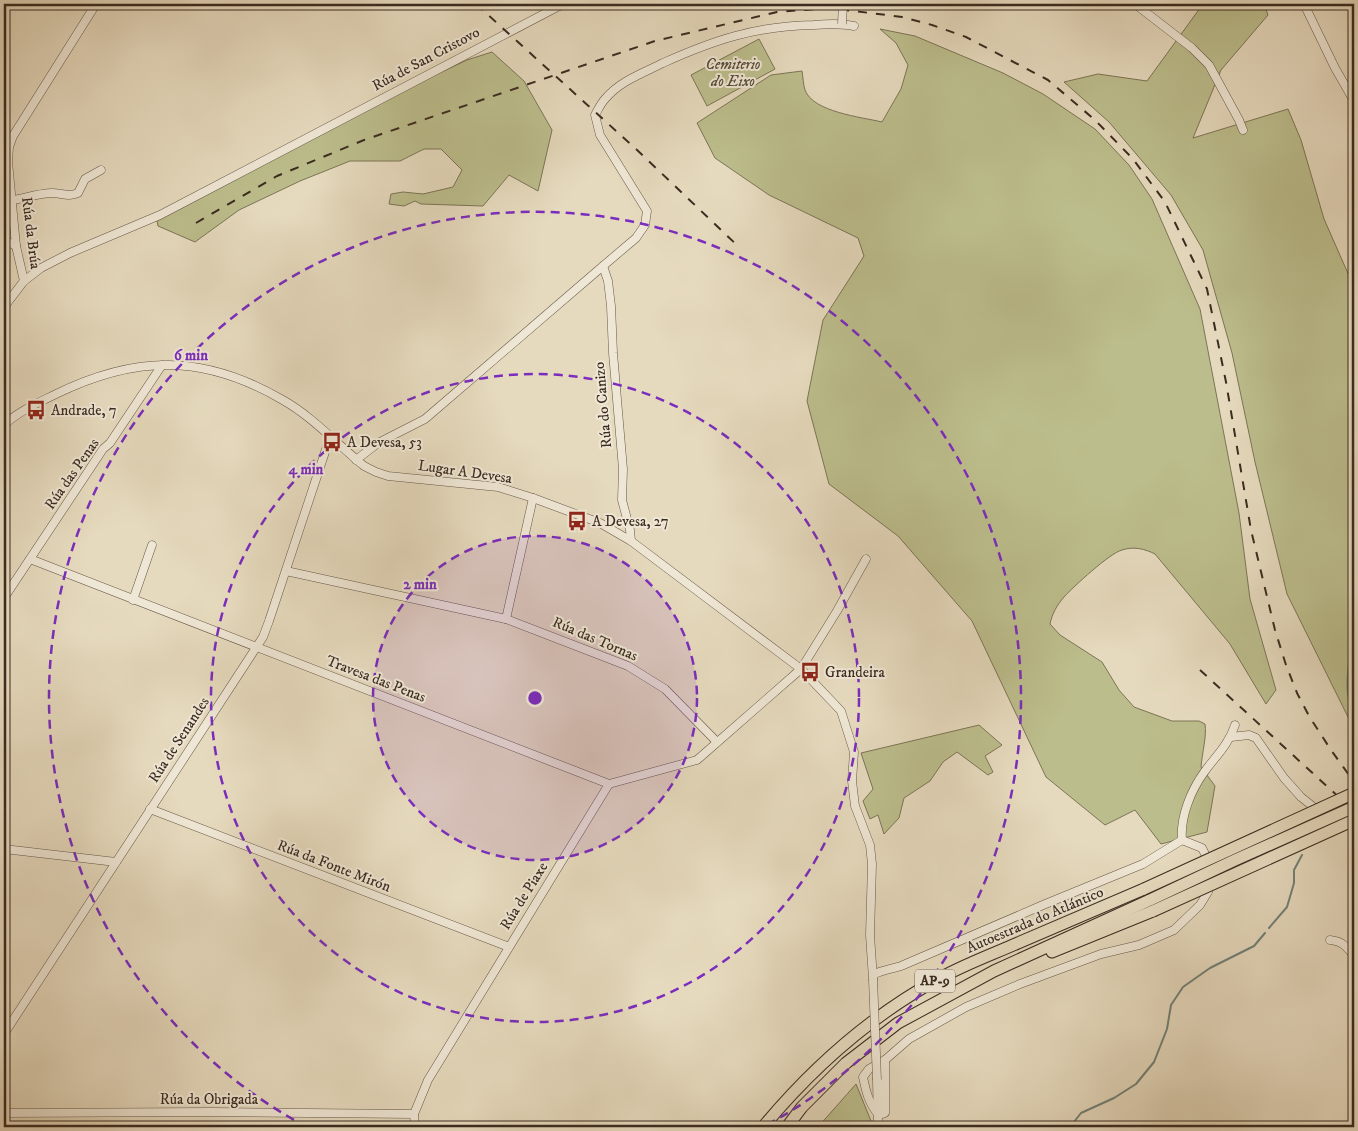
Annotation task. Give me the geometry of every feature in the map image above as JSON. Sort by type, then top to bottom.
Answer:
[{"type":"highway","name":"Autoestrada do Atlántico","points":[[763,1127],[787,1099],[844,1043],[916,992],[943,976],[1144,889],[1354,793]]},
{"type":"highway","name":"Autoestrada do Atlántico","points":[[787,1127],[802,1107],[846,1064],[898,1023],[994,971],[1151,905],[1235,860],[1354,807]]},
{"type":"highway","points":[[1151,905],[1354,820]]},
{"type":"street","name":"Rúa da Brúa","points":[[24,281],[16,246],[8,162],[9,147],[13,136],[96,4]]},
{"type":"street","name":"Rúa de San Cristovo","points":[[4,307],[24,281],[41,268],[70,253],[160,215],[563,4]]},
{"type":"street","points":[[842,24],[843,4]]},
{"type":"street","points":[[1136,4],[1192,48],[1209,65],[1243,130]]},
{"type":"street","points":[[1304,4],[1335,68],[1354,101]]},
{"type":"street","points":[[356,460],[378,443],[425,419],[636,238],[646,226],[647,211],[600,135],[595,115],[604,100],[619,86],[690,51],[722,39],[755,31],[796,25],[842,24],[854,26]]},
{"type":"street","points":[[13,200],[51,193],[68,196],[74,195],[78,193],[85,179],[101,170]]},
{"type":"street","points":[[4,240],[16,246]]},
{"type":"street","name":"Rúa do Canizo","points":[[603,266],[608,281],[611,306],[623,469],[622,500],[631,541]]},
{"type":"street","name":"Lugar A Devesa","points":[[6,423],[30,408],[78,384],[106,373],[134,366],[162,365],[210,369],[236,378],[289,403],[370,470],[381,474],[490,486],[533,498],[600,523],[631,541],[801,669],[841,711],[854,752],[852,781],[855,806],[870,845],[872,864],[870,934],[879,1115]]},
{"type":"street","name":"Rúa das Penas","points":[[4,598],[103,449],[110,443],[162,365]]},
{"type":"street","points":[[4,409],[6,423]]},
{"type":"street","name":"Rúa de Senandes","points":[[4,1034],[266,630],[330,437]]},
{"type":"street","points":[[506,618],[533,498]]},
{"type":"street","points":[[134,600],[152,545]]},
{"type":"street","name":"Travesa das Penas","points":[[30,559],[610,784]]},
{"type":"street","points":[[610,784],[697,760],[801,669],[866,559]]},
{"type":"street","name":"Rúa das Tornas","points":[[286,571],[506,618],[628,666],[665,689],[717,742]]},
{"type":"street","points":[[1182,840],[1181,828],[1194,789],[1231,736],[1234,725]]},
{"type":"street","points":[[1231,736],[1249,735],[1256,738],[1284,778],[1301,797],[1320,813],[1330,812],[1354,802]]},
{"type":"street","name":"Rúa de Piaxe","points":[[415,1127],[414,1114],[428,1080],[610,784]]},
{"type":"street","name":"Rúa da Fonte Mirón","points":[[150,809],[509,947]]},
{"type":"street","points":[[873,977],[878,972],[885,972],[901,966],[1143,864],[1182,840]]},
{"type":"street","points":[[878,1127],[879,1115],[873,1108],[866,1093],[863,1077],[869,1069],[884,1060],[909,1039],[958,1012],[995,995],[1101,954],[1139,945],[1174,930],[1200,905],[1208,892],[1211,866],[1202,848],[1182,840]]},
{"type":"street","points":[[4,850],[116,862]]},
{"type":"street","points":[[1330,940],[1339,941],[1344,944],[1354,956]]},
{"type":"street","points":[[879,1115],[885,1113],[884,1060]]},
{"type":"street","name":"Rúa da Obrigada","points":[[4,1114],[211,1112],[414,1114]]},
{"type":"green space","points":[[1203,4],[1264,4],[1268,15],[1221,70],[1193,138],[1288,109],[1301,140],[1324,219],[1354,287],[1354,687],[1350,721],[1287,594],[1255,462],[1232,353],[1203,250],[1171,195],[1109,122],[1064,82],[1098,74],[1147,81]]},
{"type":"green space","points":[[880,29],[915,36],[1003,73],[1043,94],[1095,129],[1129,165],[1152,199],[1200,309],[1239,513],[1250,599],[1276,690],[1266,704],[1230,644],[1155,554],[1143,549],[1131,548],[1116,552],[1101,564],[1064,597],[1055,610],[1050,624],[1060,635],[1102,662],[1119,690],[1134,707],[1172,721],[1199,721],[1205,724],[1201,767],[1215,786],[1207,832],[1161,844],[1135,810],[1105,825],[1046,777],[972,621],[898,536],[829,484],[807,401],[823,320],[864,256],[858,238],[769,195],[715,158],[697,123],[771,75],[802,71],[805,90],[817,104],[839,112],[882,122],[901,89],[908,65],[896,43]]},
{"type":"green space","name":"Cemiterio do Eixo","points":[[759,39],[775,69],[707,106],[691,75]]},
{"type":"green space","points":[[492,52],[524,81],[552,130],[538,191],[509,175],[483,206],[421,204],[415,201],[404,206],[389,204],[391,194],[403,192],[423,194],[453,187],[462,170],[441,149],[424,149],[400,161],[350,161],[300,181],[239,210],[195,242],[158,226],[157,221],[429,78],[467,60]]},
{"type":"green space","points":[[979,725],[1002,745],[985,756],[993,772],[988,775],[957,752],[943,762],[930,781],[904,798],[899,818],[884,834],[878,815],[870,819],[863,801],[873,789],[861,753]]},
{"type":"green space","points":[[856,1084],[871,1121],[870,1127],[818,1127]]},
{"type":"waterway","points":[[1352,645],[1354,633]]},
{"type":"waterway","points":[[1350,656],[1348,686],[1349,701],[1354,716]]},
{"type":"waterway","points":[[1269,928],[1287,907],[1294,883],[1294,870],[1302,855]]},
{"type":"waterway","points":[[1070,1127],[1081,1113],[1114,1098],[1136,1084],[1154,1062],[1167,1029],[1171,1005],[1183,987],[1210,968],[1254,946],[1265,933]]},
{"type":"railway","points":[[476,4],[636,149],[740,248]]},
{"type":"railway","points":[[196,223],[277,176],[364,140],[655,41],[777,12],[830,8],[902,17],[966,37],[1048,80],[1095,120],[1133,159],[1165,202],[1207,289],[1226,382],[1251,530],[1275,630],[1286,665],[1309,716],[1354,782]]},
{"type":"railway","points":[[1200,670],[1354,811]]},
{"type":"place","name":"Andrade, 7","points":[[36,410]]},
{"type":"place","name":"A Devesa, 53","points":[[332,442]]},
{"type":"place","name":"A Devesa, 27","points":[[577,521]]},
{"type":"place","name":"Grandeira","points":[[810,672]]}]
